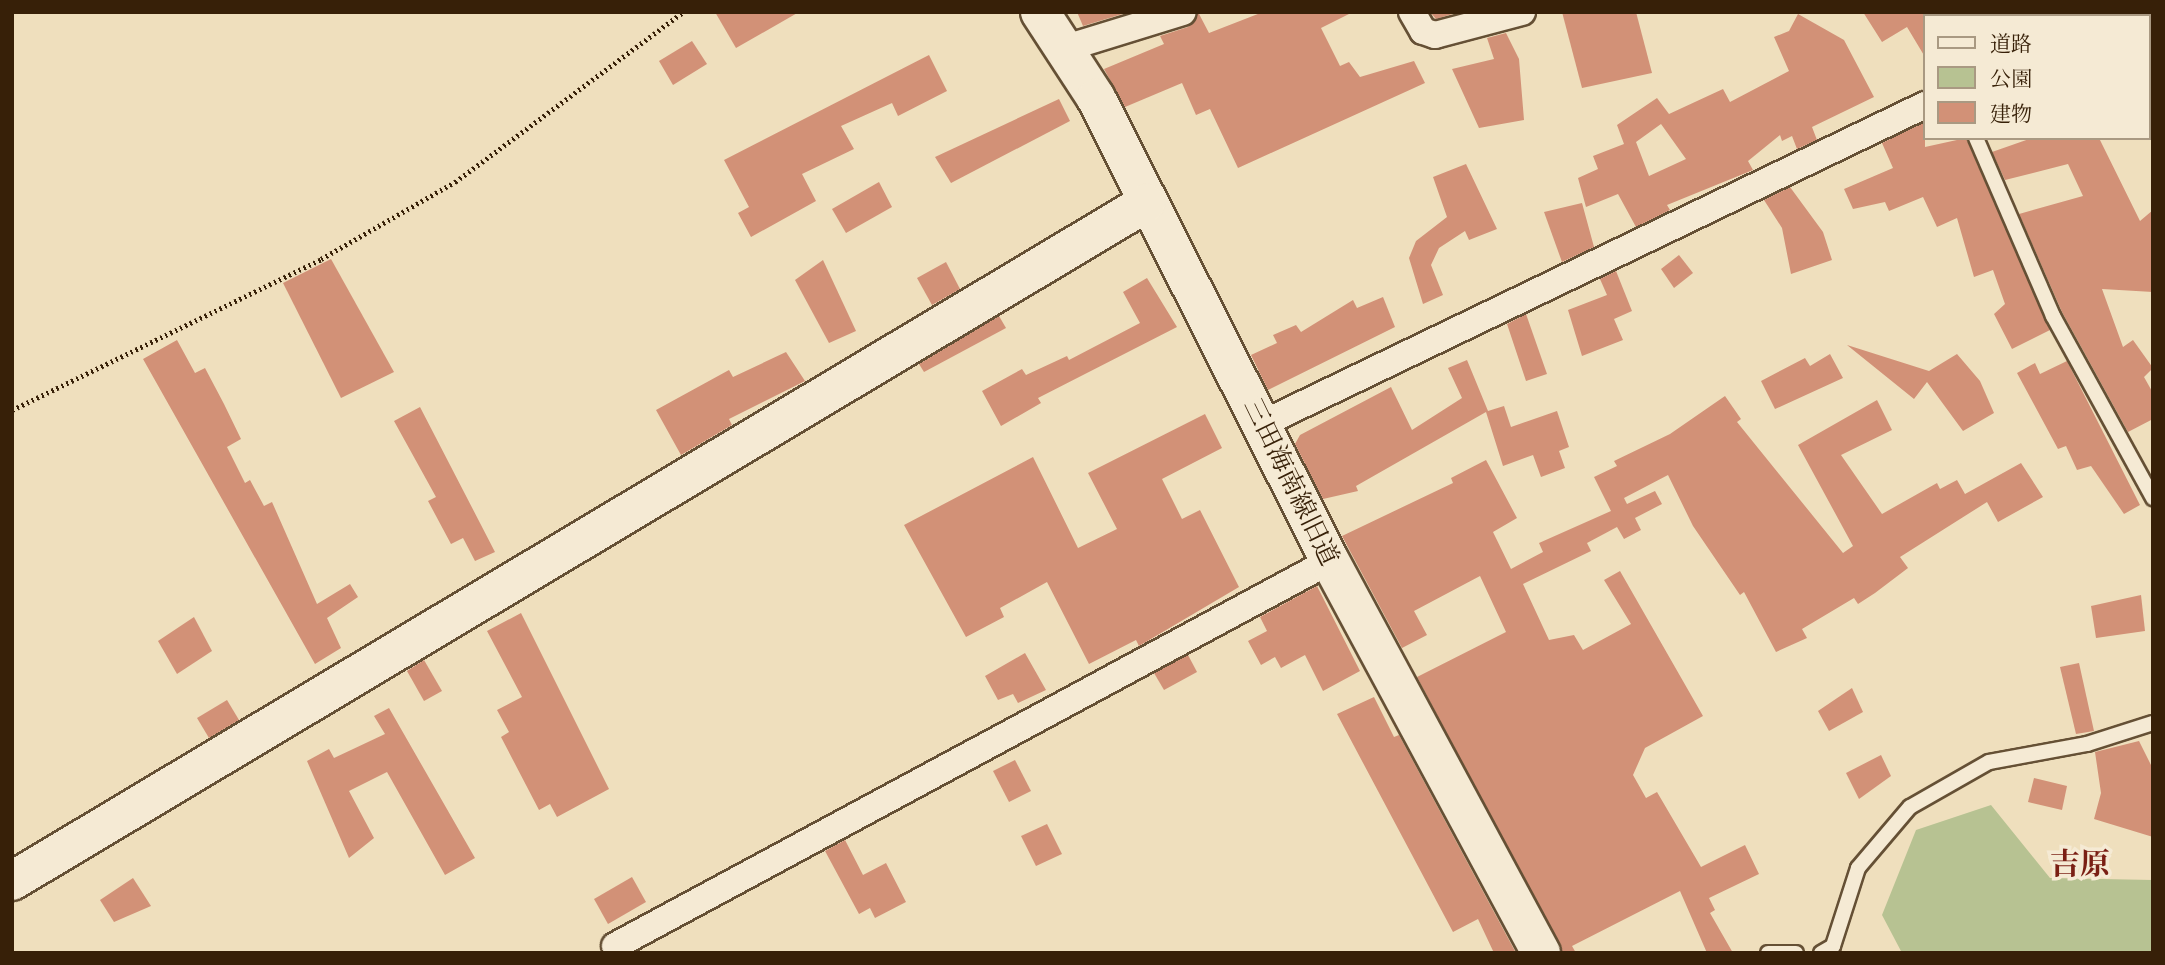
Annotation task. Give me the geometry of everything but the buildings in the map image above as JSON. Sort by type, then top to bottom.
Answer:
[{"type":"street","name":"三田海南線旧道","points":[[1040,12],[1066,48],[1264,423],[1330,561],[1541,953]]},
{"type":"street","points":[[1066,48],[1183,12]]},
{"type":"street","points":[[1412,12],[1423,31],[1436,35],[1522,12]]},
{"type":"street","points":[[1264,423],[1924,105]]},
{"type":"street","points":[[12,881],[1146,203]]},
{"type":"street","points":[[615,946],[1330,561]]},
{"type":"lane","points":[[1977,140],[2053,316],[2153,498]]},
{"type":"lane","points":[[1821,953],[1833,946],[1858,868],[1909,807],[1989,762],[2087,744],[2153,723]]},
{"type":"lane","points":[[1768,953],[1796,953]]},
{"type":"path","points":[[12,410],[321,259],[455,182],[682,12]]},
{"type":"green space","points":[[1991,805],[2050,878],[2153,880],[2153,953],[1902,953],[1882,915],[1916,830]]},
{"type":"district","name":"吉原","points":[[2080,864]]}]
